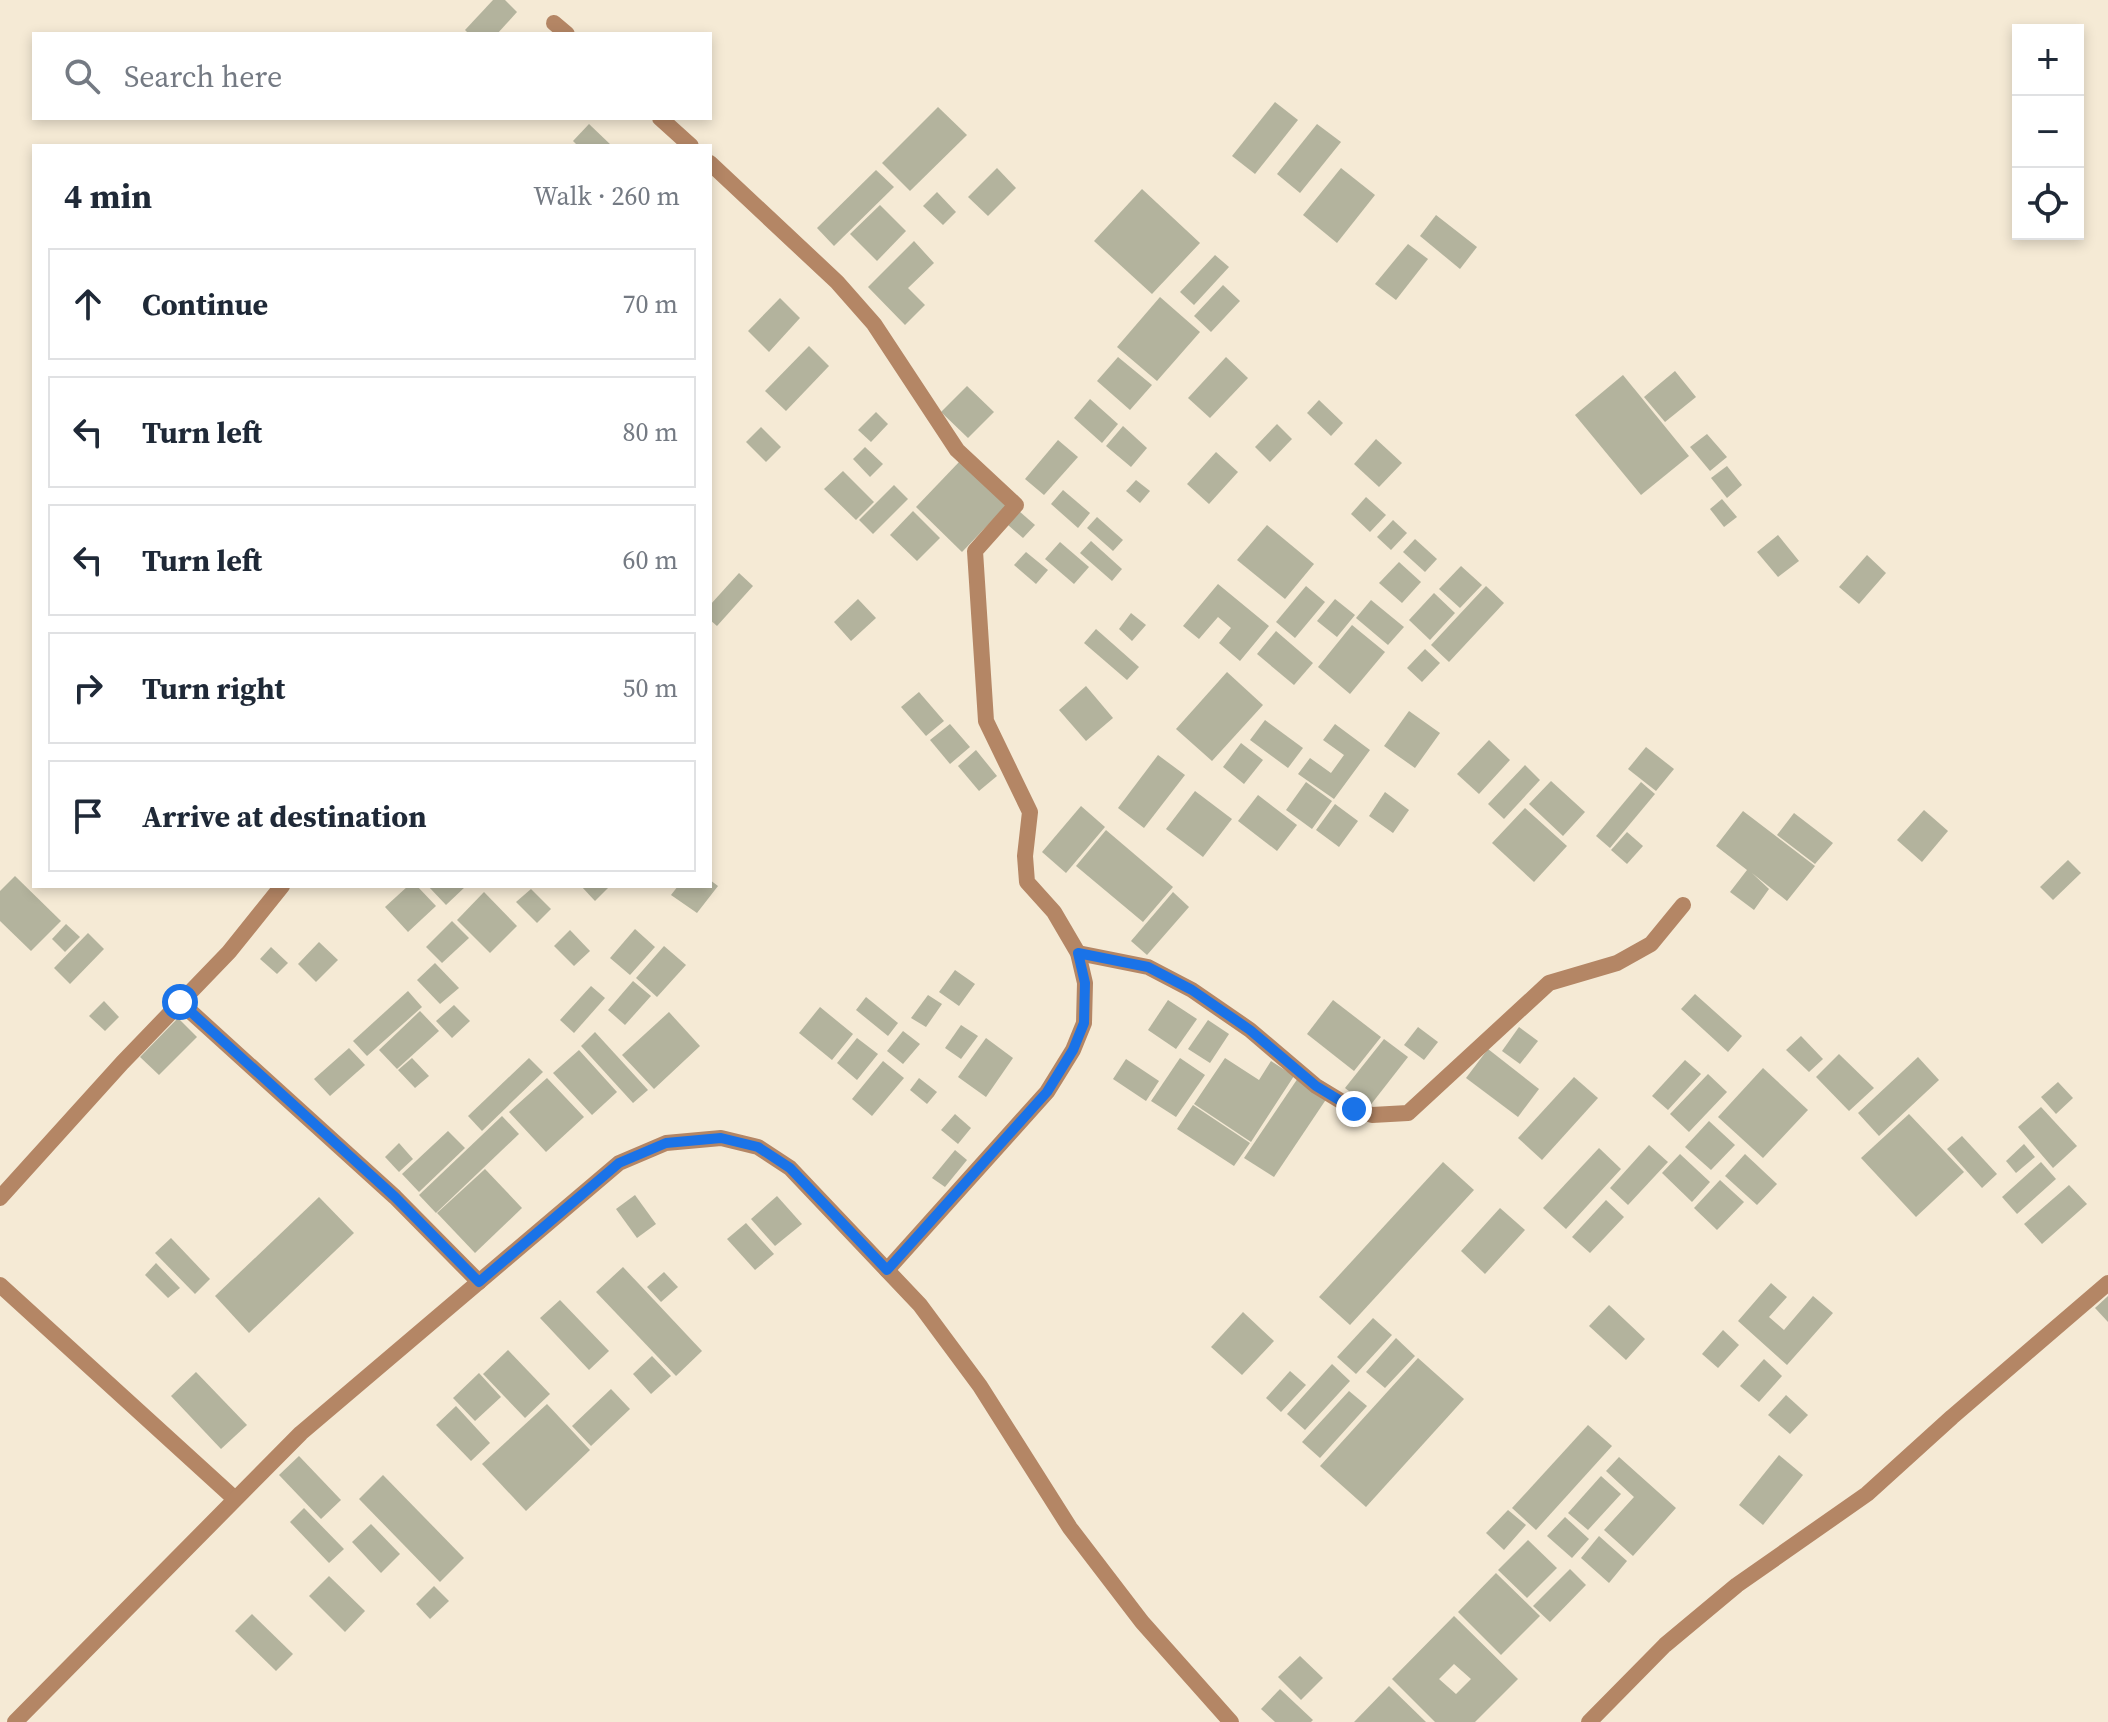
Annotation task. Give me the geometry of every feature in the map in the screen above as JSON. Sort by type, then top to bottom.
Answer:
[{"type":"street","points":[[662,120],[689,144]]},
{"type":"street","points":[[712,165],[837,282],[874,324],[957,450],[1016,505],[975,551],[986,721],[1030,812],[1025,856],[1027,882],[1054,912],[1078,953],[1085,983],[1084,1023],[1073,1050],[1047,1092],[887,1270]]},
{"type":"street","points":[[0,1198],[229,952],[280,888]]},
{"type":"street","points":[[1078,953],[1148,967],[1192,990],[1250,1030],[1316,1086],[1354,1109],[1372,1115],[1408,1113],[1549,983],[1617,963],[1651,944],[1683,905]]},
{"type":"street","points":[[180,1002],[395,1197],[479,1282]]},
{"type":"street","points":[[15,1722],[301,1433],[619,1163],[666,1143],[721,1138],[758,1147],[790,1168],[920,1305],[980,1386],[1070,1528],[1142,1622],[1231,1722]]},
{"type":"street","points":[[1589,1722],[1665,1645],[1737,1585],[1867,1494],[2108,1283]]},
{"type":"street","points":[[0,1285],[235,1499]]},
{"type":"building","points":[[493,0],[505,0],[517,12],[499,32],[465,30]]},
{"type":"building","points":[[1275,102],[1298,120],[1255,174],[1232,156]]},
{"type":"building","points":[[938,107],[967,135],[910,191],[882,163]]},
{"type":"building","points":[[589,124],[610,144],[576,144],[573,141]]},
{"type":"building","points":[[1317,124],[1341,142],[1300,193],[1277,174]]},
{"type":"building","points":[[997,168],[1016,188],[988,216],[968,197]]},
{"type":"building","points":[[1341,168],[1375,195],[1337,243],[1303,215]]},
{"type":"building","points":[[876,170],[894,187],[834,246],[817,228]]},
{"type":"building","points":[[1142,189],[1200,243],[1152,294],[1094,241]]},
{"type":"building","points":[[937,192],[956,212],[943,225],[923,206]]},
{"type":"building","points":[[880,205],[906,231],[877,261],[850,234]]},
{"type":"building","points":[[1436,215],[1477,247],[1460,269],[1420,236]]},
{"type":"building","points":[[914,241],[934,263],[908,288],[925,305],[905,325],[868,287]]},
{"type":"building","points":[[1408,244],[1428,259],[1396,300],[1375,284]]},
{"type":"building","points":[[1215,255],[1229,267],[1194,305],[1180,292]]},
{"type":"building","points":[[1223,285],[1240,301],[1211,332],[1194,316]]},
{"type":"building","points":[[1160,297],[1200,332],[1157,381],[1117,347]]},
{"type":"building","points":[[780,298],[800,318],[769,352],[748,331]]},
{"type":"building","points":[[809,346],[829,366],[786,411],[765,391]]},
{"type":"building","points":[[1118,357],[1152,385],[1130,410],[1097,381]]},
{"type":"building","points":[[1226,357],[1248,378],[1210,418],[1188,398]]},
{"type":"building","points":[[1675,371],[1696,397],[1665,422],[1644,397]]},
{"type":"building","points":[[1623,375],[1689,456],[1641,495],[1575,415]]},
{"type":"building","points":[[967,386],[994,412],[968,438],[941,412]]},
{"type":"building","points":[[1090,399],[1118,424],[1102,443],[1074,418]]},
{"type":"building","points":[[1319,400],[1343,423],[1331,436],[1307,413]]},
{"type":"building","points":[[876,412],[888,424],[871,442],[858,430]]},
{"type":"building","points":[[1277,424],[1292,439],[1270,462],[1255,447]]},
{"type":"building","points":[[1123,426],[1147,448],[1131,467],[1106,446]]},
{"type":"building","points":[[761,427],[781,447],[766,462],[746,442]]},
{"type":"building","points":[[1707,434],[1727,457],[1710,471],[1690,447]]},
{"type":"building","points":[[1376,439],[1402,463],[1379,487],[1354,464]]},
{"type":"building","points":[[1058,440],[1078,457],[1044,495],[1025,479]]},
{"type":"building","points":[[865,447],[883,464],[870,477],[853,459]]},
{"type":"building","points":[[1216,452],[1238,472],[1209,504],[1187,484]]},
{"type":"building","points":[[960,461],[1007,505],[962,552],[916,507]]},
{"type":"building","points":[[1727,466],[1742,485],[1727,498],[1711,478]]},
{"type":"building","points":[[843,471],[874,502],[856,520],[824,489]]},
{"type":"building","points":[[1136,480],[1150,491],[1140,503],[1126,491]]},
{"type":"building","points":[[894,485],[908,499],[873,534],[859,520]]},
{"type":"building","points":[[1063,490],[1090,513],[1078,528],[1051,504]]},
{"type":"building","points":[[1366,497],[1386,515],[1370,532],[1351,514]]},
{"type":"building","points":[[1722,499],[1737,517],[1724,527],[1710,509]]},
{"type":"building","points":[[913,511],[940,538],[917,561],[890,535]]},
{"type":"building","points":[[1019,511],[1035,525],[1023,538],[1008,525]]},
{"type":"building","points":[[1097,517],[1123,540],[1113,551],[1087,528]]},
{"type":"building","points":[[1393,520],[1407,533],[1391,550],[1377,537]]},
{"type":"building","points":[[1267,525],[1314,564],[1285,599],[1237,560]]},
{"type":"building","points":[[1778,535],[1799,561],[1778,577],[1757,552]]},
{"type":"building","points":[[1415,539],[1437,559],[1425,572],[1403,552]]},
{"type":"building","points":[[1091,541],[1122,569],[1112,581],[1080,553]]},
{"type":"building","points":[[1060,542],[1089,567],[1074,584],[1045,559]]},
{"type":"building","points":[[1026,552],[1048,570],[1036,584],[1014,565]]},
{"type":"building","points":[[1867,555],[1886,573],[1859,604],[1839,587]]},
{"type":"building","points":[[1399,562],[1421,582],[1402,603],[1379,583]]},
{"type":"building","points":[[1461,566],[1482,585],[1460,608],[1439,589]]},
{"type":"building","points":[[739,573],[753,586],[717,626],[712,622],[712,603]]},
{"type":"building","points":[[1218,584],[1269,626],[1240,661],[1219,643],[1231,628],[1218,617],[1199,639],[1183,626]]},
{"type":"building","points":[[1306,586],[1325,602],[1295,638],[1276,622]]},
{"type":"building","points":[[1486,586],[1504,603],[1449,662],[1431,645]]},
{"type":"building","points":[[1434,593],[1455,613],[1430,640],[1409,620]]},
{"type":"building","points":[[858,599],[876,618],[851,641],[834,622]]},
{"type":"building","points":[[1335,599],[1355,615],[1337,637],[1317,621]]},
{"type":"building","points":[[1371,600],[1404,627],[1388,645],[1356,618]]},
{"type":"building","points":[[1131,613],[1146,625],[1132,641],[1119,629]]},
{"type":"building","points":[[1352,625],[1385,652],[1350,694],[1318,667]]},
{"type":"building","points":[[1096,629],[1139,667],[1127,680],[1084,643]]},
{"type":"building","points":[[1276,631],[1313,663],[1294,685],[1257,654]]},
{"type":"building","points":[[1425,649],[1440,663],[1422,682],[1407,668]]},
{"type":"building","points":[[1227,672],[1263,705],[1212,761],[1176,729]]},
{"type":"building","points":[[1086,686],[1113,718],[1086,741],[1059,710]]},
{"type":"building","points":[[919,692],[944,721],[926,736],[901,707]]},
{"type":"building","points":[[1409,711],[1440,733],[1415,768],[1384,746]]},
{"type":"building","points":[[1265,720],[1303,748],[1288,768],[1250,740]]},
{"type":"building","points":[[950,724],[970,747],[950,764],[930,740]]},
{"type":"building","points":[[1335,724],[1370,750],[1334,799],[1298,774],[1310,758],[1331,773],[1344,755],[1323,740]]},
{"type":"building","points":[[1489,740],[1510,760],[1479,794],[1457,774]]},
{"type":"building","points":[[1241,743],[1263,760],[1244,784],[1223,767]]},
{"type":"building","points":[[1646,747],[1674,769],[1656,791],[1628,769]]},
{"type":"building","points":[[976,750],[997,776],[979,791],[958,766]]},
{"type":"building","points":[[1158,755],[1185,775],[1144,828],[1118,808]]},
{"type":"building","points":[[1525,765],[1540,780],[1504,819],[1488,804]]},
{"type":"building","points":[[1551,781],[1585,812],[1563,836],[1529,804]]},
{"type":"building","points":[[1306,782],[1332,801],[1312,829],[1286,810]]},
{"type":"building","points":[[1641,782],[1655,794],[1610,848],[1596,836]]},
{"type":"building","points":[[1195,791],[1232,819],[1203,857],[1166,829]]},
{"type":"building","points":[[1385,792],[1409,810],[1393,833],[1369,816]]},
{"type":"building","points":[[1258,795],[1297,825],[1277,851],[1238,821]]},
{"type":"building","points":[[1335,804],[1358,821],[1339,847],[1316,830]]},
{"type":"building","points":[[1081,806],[1105,827],[1066,873],[1042,852]]},
{"type":"building","points":[[1525,808],[1567,846],[1534,882],[1492,843]]},
{"type":"building","points":[[1924,810],[1948,831],[1922,862],[1897,840]]},
{"type":"building","points":[[1743,811],[1815,866],[1787,901],[1752,873],[1769,889],[1754,910],[1730,892],[1747,870],[1716,846]]},
{"type":"building","points":[[1794,813],[1833,843],[1815,864],[1777,835]]},
{"type":"building","points":[[1106,830],[1173,887],[1143,922],[1076,866]]},
{"type":"building","points":[[1627,832],[1643,846],[1627,864],[1611,850]]},
{"type":"building","points":[[2068,860],[2081,873],[2053,900],[2040,887]]},
{"type":"building","points":[[15,876],[61,921],[31,951],[0,921],[0,891]]},
{"type":"building","points":[[712,882],[718,886],[697,913],[671,895],[676,888],[712,888]]},
{"type":"building","points":[[406,888],[419,888],[436,906],[408,932],[385,907]]},
{"type":"building","points":[[430,888],[464,888],[446,905]]},
{"type":"building","points":[[583,888],[608,888],[595,901]]},
{"type":"building","points":[[531,889],[551,909],[537,923],[516,902]]},
{"type":"building","points":[[484,892],[517,926],[490,953],[457,920]]},
{"type":"building","points":[[1173,892],[1189,907],[1147,955],[1131,941]]},
{"type":"building","points":[[452,921],[469,938],[442,963],[426,947]]},
{"type":"building","points":[[66,924],[80,937],[65,952],[52,939]]},
{"type":"building","points":[[635,929],[655,947],[630,975],[610,958]]},
{"type":"building","points":[[570,930],[590,951],[574,966],[554,946]]},
{"type":"building","points":[[88,933],[104,949],[70,984],[54,968]]},
{"type":"building","points":[[319,942],[338,960],[316,982],[298,964]]},
{"type":"building","points":[[664,946],[686,965],[657,997],[636,978]]},
{"type":"building","points":[[271,947],[288,963],[277,974],[260,959]]},
{"type":"building","points":[[435,963],[459,988],[440,1004],[417,980]]},
{"type":"building","points":[[955,970],[975,984],[959,1006],[939,992]]},
{"type":"building","points":[[633,981],[651,996],[625,1025],[608,1010]]},
{"type":"building","points":[[591,986],[605,998],[574,1033],[560,1020]]},
{"type":"building","points":[[408,991],[422,1007],[367,1056],[353,1041]]},
{"type":"building","points":[[1695,994],[1742,1036],[1728,1052],[1681,1009]]},
{"type":"building","points":[[928,995],[942,1004],[926,1027],[911,1018]]},
{"type":"building","points":[[866,997],[898,1023],[888,1036],[856,1010]]},
{"type":"building","points":[[1168,1000],[1197,1019],[1176,1049],[1148,1030]]},
{"type":"building","points":[[1333,1000],[1381,1037],[1354,1071],[1307,1034]]},
{"type":"building","points":[[104,1001],[119,1017],[105,1031],[89,1016]]},
{"type":"building","points":[[454,1005],[470,1021],[452,1038],[436,1021]]},
{"type":"building","points":[[820,1007],[853,1034],[832,1060],[799,1033]]},
{"type":"building","points":[[420,1011],[439,1031],[397,1069],[379,1050]]},
{"type":"building","points":[[669,1012],[700,1046],[654,1089],[622,1055]]},
{"type":"building","points":[[178,1018],[197,1037],[159,1075],[140,1057]]},
{"type":"building","points":[[1208,1020],[1229,1034],[1210,1063],[1188,1049]]},
{"type":"building","points":[[961,1025],[978,1036],[961,1059],[945,1048]]},
{"type":"building","points":[[1418,1027],[1438,1042],[1424,1060],[1404,1045]]},
{"type":"building","points":[[1519,1027],[1538,1041],[1520,1064],[1502,1051]]},
{"type":"building","points":[[903,1031],[920,1044],[903,1064],[887,1051]]},
{"type":"building","points":[[595,1032],[648,1090],[633,1103],[581,1046]]},
{"type":"building","points":[[1801,1036],[1823,1059],[1809,1072],[1786,1050]]},
{"type":"building","points":[[857,1038],[878,1054],[857,1080],[837,1063]]},
{"type":"building","points":[[986,1038],[1013,1058],[986,1097],[958,1077]]},
{"type":"building","points":[[1384,1039],[1408,1057],[1369,1107],[1345,1088]]},
{"type":"building","points":[[349,1048],[365,1065],[330,1096],[314,1079]]},
{"type":"building","points":[[1488,1049],[1539,1089],[1518,1117],[1466,1078]]},
{"type":"building","points":[[579,1050],[617,1092],[592,1115],[553,1073]]},
{"type":"building","points":[[1839,1054],[1874,1088],[1849,1111],[1816,1077]]},
{"type":"building","points":[[1918,1057],[1939,1080],[1879,1136],[1858,1113]]},
{"type":"building","points":[[412,1058],[429,1076],[415,1088],[398,1070]]},
{"type":"building","points":[[529,1058],[543,1072],[482,1131],[468,1116]]},
{"type":"building","points":[[1180,1058],[1205,1075],[1176,1117],[1151,1101]]},
{"type":"building","points":[[1225,1058],[1259,1080],[1271,1061],[1294,1076],[1251,1142],[1194,1104]]},
{"type":"building","points":[[1126,1059],[1159,1081],[1146,1101],[1113,1079]]},
{"type":"building","points":[[1685,1060],[1701,1074],[1668,1110],[1652,1096]]},
{"type":"building","points":[[883,1061],[904,1078],[872,1116],[852,1099]]},
{"type":"building","points":[[1763,1068],[1808,1110],[1763,1158],[1718,1117]]},
{"type":"building","points":[[1708,1074],[1727,1092],[1689,1132],[1670,1114]]},
{"type":"building","points":[[1574,1077],[1598,1098],[1542,1160],[1518,1138]]},
{"type":"building","points":[[547,1078],[584,1117],[546,1152],[509,1112]]},
{"type":"building","points":[[919,1078],[937,1092],[927,1104],[910,1090]]},
{"type":"building","points":[[1298,1078],[1327,1098],[1274,1177],[1244,1158]]},
{"type":"building","points":[[2058,1082],[2073,1098],[2056,1114],[2041,1097]]},
{"type":"building","points":[[1193,1105],[1250,1143],[1234,1166],[1177,1129]]},
{"type":"building","points":[[2041,1107],[2077,1146],[2053,1168],[2018,1127]]},
{"type":"building","points":[[955,1114],[971,1128],[958,1144],[941,1130]]},
{"type":"building","points":[[1909,1114],[1964,1172],[1916,1217],[1861,1158]]},
{"type":"building","points":[[502,1116],[519,1134],[436,1213],[419,1195]]},
{"type":"building","points":[[1709,1121],[1735,1145],[1711,1170],[1685,1147]]},
{"type":"building","points":[[448,1131],[465,1148],[419,1192],[402,1174]]},
{"type":"building","points":[[1962,1136],[1997,1174],[1982,1188],[1947,1149]]},
{"type":"building","points":[[399,1143],[413,1159],[399,1172],[385,1157]]},
{"type":"building","points":[[2024,1144],[2035,1157],[2016,1173],[2006,1161]]},
{"type":"building","points":[[1649,1145],[1668,1162],[1628,1205],[1610,1188]]},
{"type":"building","points":[[1599,1148],[1621,1169],[1566,1229],[1543,1208]]},
{"type":"building","points":[[955,1150],[967,1160],[945,1187],[932,1178]]},
{"type":"building","points":[[1680,1154],[1710,1182],[1692,1202],[1662,1173]]},
{"type":"building","points":[[1745,1154],[1777,1184],[1757,1205],[1725,1176]]},
{"type":"building","points":[[1443,1162],[1474,1190],[1350,1325],[1319,1297]]},
{"type":"building","points":[[2041,1162],[2056,1179],[2017,1214],[2002,1197]]},
{"type":"building","points":[[485,1169],[522,1208],[475,1253],[437,1213]]},
{"type":"building","points":[[1720,1180],[1744,1202],[1717,1230],[1694,1208]]},
{"type":"building","points":[[2069,1185],[2087,1204],[2042,1244],[2024,1224]]},
{"type":"building","points":[[635,1195],[656,1224],[637,1238],[616,1209]]},
{"type":"building","points":[[777,1196],[802,1224],[775,1246],[751,1219]]},
{"type":"building","points":[[319,1197],[354,1233],[249,1333],[215,1296]]},
{"type":"building","points":[[1606,1200],[1624,1217],[1590,1253],[1572,1237]]},
{"type":"building","points":[[1500,1208],[1525,1230],[1485,1274],[1461,1251]]},
{"type":"building","points":[[746,1223],[774,1254],[755,1270],[727,1239]]},
{"type":"building","points":[[171,1238],[210,1279],[195,1294],[155,1253]]},
{"type":"building","points":[[156,1263],[180,1288],[168,1298],[145,1275]]},
{"type":"building","points":[[623,1267],[702,1351],[676,1376],[596,1292]]},
{"type":"building","points":[[664,1272],[678,1287],[661,1302],[647,1287]]},
{"type":"building","points":[[1771,1283],[1787,1297],[1769,1317],[1784,1330],[1813,1296],[1833,1313],[1787,1365],[1738,1321]]},
{"type":"building","points":[[2108,1296],[2108,1322],[2095,1308]]},
{"type":"building","points":[[560,1300],[609,1351],[589,1370],[540,1318]]},
{"type":"building","points":[[1609,1305],[1645,1339],[1626,1360],[1589,1326]]},
{"type":"building","points":[[1243,1312],[1274,1341],[1242,1375],[1211,1347]]},
{"type":"building","points":[[1373,1318],[1392,1335],[1356,1374],[1337,1357]]},
{"type":"building","points":[[1723,1330],[1739,1345],[1718,1368],[1702,1354]]},
{"type":"building","points":[[1396,1338],[1415,1356],[1385,1388],[1366,1372]]},
{"type":"building","points":[[508,1350],[550,1394],[525,1418],[483,1374]]},
{"type":"building","points":[[652,1356],[671,1376],[651,1394],[633,1374]]},
{"type":"building","points":[[1418,1358],[1464,1399],[1366,1507],[1320,1466]]},
{"type":"building","points":[[1764,1359],[1782,1376],[1759,1402],[1740,1386]]},
{"type":"building","points":[[1332,1364],[1350,1381],[1305,1430],[1287,1414]]},
{"type":"building","points":[[1290,1371],[1306,1385],[1281,1412],[1266,1398]]},
{"type":"building","points":[[196,1372],[247,1425],[221,1449],[171,1396]]},
{"type":"building","points":[[479,1373],[501,1397],[475,1421],[453,1398]]},
{"type":"building","points":[[611,1389],[630,1409],[591,1446],[572,1426]]},
{"type":"building","points":[[1349,1391],[1367,1406],[1320,1458],[1302,1442]]},
{"type":"building","points":[[1786,1395],[1808,1415],[1790,1434],[1768,1415]]},
{"type":"building","points":[[547,1404],[590,1450],[526,1511],[482,1464]]},
{"type":"building","points":[[456,1406],[490,1443],[471,1461],[436,1425]]},
{"type":"building","points":[[1588,1425],[1612,1446],[1536,1530],[1512,1508]]},
{"type":"building","points":[[1779,1455],[1803,1475],[1763,1525],[1739,1505]]},
{"type":"building","points":[[299,1456],[341,1500],[321,1519],[279,1475]]},
{"type":"building","points":[[1619,1457],[1676,1508],[1633,1556],[1604,1530],[1634,1497],[1606,1471]]},
{"type":"building","points":[[383,1475],[464,1558],[440,1582],[359,1499]]},
{"type":"building","points":[[1601,1476],[1621,1494],[1588,1530],[1568,1513]]},
{"type":"building","points":[[304,1508],[344,1549],[329,1563],[290,1522]]},
{"type":"building","points":[[1508,1510],[1526,1525],[1504,1550],[1486,1533]]},
{"type":"building","points":[[1565,1517],[1589,1539],[1572,1558],[1547,1536]]},
{"type":"building","points":[[371,1524],[400,1554],[381,1573],[352,1542]]},
{"type":"building","points":[[1599,1536],[1627,1561],[1609,1583],[1581,1558]]},
{"type":"building","points":[[1528,1540],[1557,1568],[1527,1598],[1498,1570]]},
{"type":"building","points":[[1570,1569],[1586,1585],[1550,1622],[1533,1606]]},
{"type":"building","points":[[1496,1573],[1540,1616],[1501,1655],[1458,1612]]},
{"type":"building","points":[[329,1576],[365,1611],[345,1632],[309,1596]]},
{"type":"building","points":[[434,1586],[449,1601],[430,1619],[416,1604]]},
{"type":"building","points":[[252,1614],[293,1654],[276,1671],[235,1631]]},
{"type":"building","points":[[1454,1616],[1518,1679],[1475,1722],[1435,1722],[1392,1679]],"holes":[[[1454,1664],[1471,1679],[1456,1694],[1439,1679]]]},
{"type":"building","points":[[1300,1656],[1323,1678],[1301,1700],[1278,1677]]},
{"type":"building","points":[[1389,1686],[1426,1722],[1354,1722]]},
{"type":"building","points":[[1280,1689],[1313,1720],[1311,1722],[1275,1722],[1261,1709]]},
{"type":"route","points":[[180,1002],[395,1197],[479,1282],[619,1163],[666,1143],[721,1138],[758,1147],[790,1168],[887,1270],[1047,1092],[1073,1050],[1084,1023],[1085,983],[1078,953],[1148,967],[1192,990],[1250,1030],[1316,1086],[1354,1109]]}]
